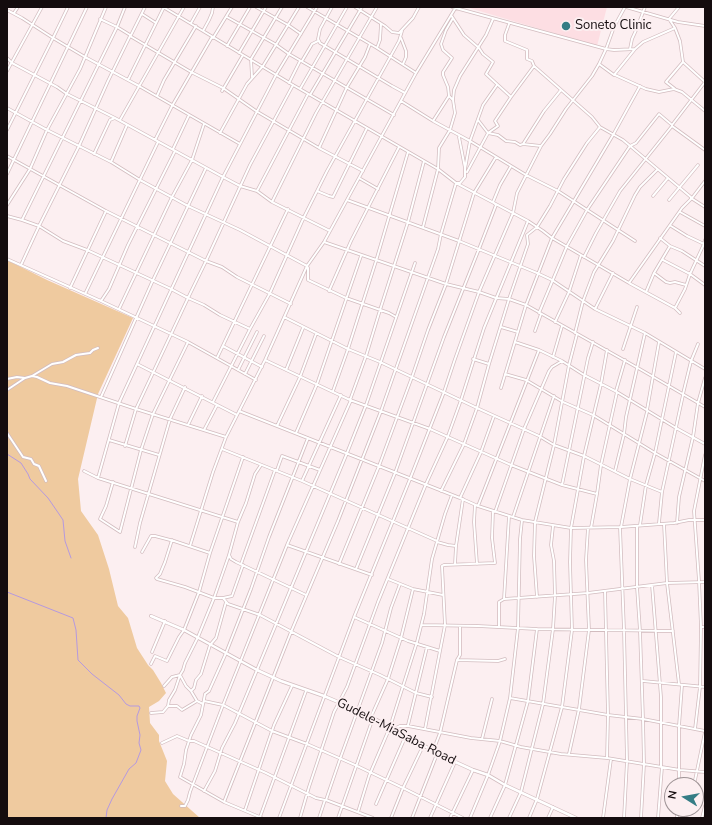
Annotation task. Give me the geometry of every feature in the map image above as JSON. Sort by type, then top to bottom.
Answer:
[{"type":"street","points":[[14,13],[18,7]]},
{"type":"street","points":[[7,71],[42,7]]},
{"type":"street","points":[[7,130],[68,7]]},
{"type":"street","points":[[7,174],[87,7]]},
{"type":"street","points":[[7,205],[30,169],[47,130],[80,69],[106,7]]},
{"type":"street","points":[[22,220],[81,101],[125,7]]},
{"type":"street","points":[[21,265],[145,7]]},
{"type":"street","points":[[128,80],[164,7],[309,95],[438,169],[456,183],[528,221],[552,238],[675,308],[680,313]]},
{"type":"street","points":[[120,120],[184,7]]},
{"type":"street","points":[[191,24],[200,7]]},
{"type":"street","points":[[202,31],[209,20],[213,7]]},
{"type":"street","points":[[155,140],[191,72],[232,7]]},
{"type":"street","points":[[227,46],[250,7]]},
{"type":"street","points":[[256,7],[301,34]]},
{"type":"street","points":[[240,53],[266,7]]},
{"type":"street","points":[[252,77],[251,59],[282,7]]},
{"type":"street","points":[[220,133],[238,98],[252,77],[263,66],[299,7]]},
{"type":"street","points":[[307,7],[416,73]]},
{"type":"street","points":[[98,478],[119,403],[222,177],[276,75],[317,7]]},
{"type":"street","points":[[318,41],[319,32],[332,7]]},
{"type":"street","points":[[300,89],[346,7]]},
{"type":"street","points":[[355,7],[381,23],[392,32],[399,33],[402,30]]},
{"type":"street","points":[[257,191],[289,129],[309,95],[324,74],[362,7]]},
{"type":"street","points":[[272,202],[322,102],[377,7]]},
{"type":"street","points":[[213,402],[270,293],[304,217],[335,156],[401,37],[404,26],[413,18],[419,7]]},
{"type":"street","points":[[452,7],[606,49],[635,49]]},
{"type":"street","points":[[279,818],[354,617],[430,429],[479,292],[513,213],[517,193],[541,146],[566,109],[592,76],[606,49],[614,27],[626,7],[669,19],[705,26]]},
{"type":"street","points":[[630,49],[632,39],[645,7]]},
{"type":"street","points":[[669,19],[678,7]]},
{"type":"street","points":[[190,546],[226,437],[266,360],[307,266],[324,242],[416,73],[456,8]]},
{"type":"street","points":[[7,10],[85,57],[157,96],[240,144]]},
{"type":"street","points":[[141,14],[156,23]]},
{"type":"street","points":[[451,15],[464,35],[479,48],[482,54],[493,62],[486,74],[497,86],[511,97]]},
{"type":"street","points":[[227,16],[394,115]]},
{"type":"street","points":[[453,18],[447,26],[441,44],[443,50],[452,58],[443,72],[448,87],[449,96],[453,100]]},
{"type":"street","points":[[100,19],[238,98],[319,148],[363,171]]},
{"type":"street","points":[[423,227],[438,169],[438,148],[450,130],[455,113],[453,100],[454,90],[460,76],[479,48],[493,19]]},
{"type":"street","points":[[584,257],[620,191],[705,82],[683,62],[680,41],[675,28],[669,19]]},
{"type":"street","points":[[377,48],[380,40],[381,23]]},
{"type":"street","points":[[510,24],[505,35],[505,41],[527,50],[527,59],[532,61],[534,66],[600,127],[630,146],[692,198]]},
{"type":"street","points":[[157,96],[164,80],[196,26]]},
{"type":"street","points":[[614,75],[635,49],[643,42],[675,28]]},
{"type":"street","points":[[401,37],[406,51],[406,57],[403,64]]},
{"type":"street","points":[[318,41],[347,60],[405,93]]},
{"type":"street","points":[[289,83],[313,43],[318,41]]},
{"type":"street","points":[[319,148],[347,87],[365,57],[370,44]]},
{"type":"street","points":[[223,90],[243,55]]},
{"type":"street","points":[[7,58],[12,63],[67,94],[120,120],[222,177],[240,186],[257,191],[272,202],[330,231]]},
{"type":"street","points":[[678,91],[666,82],[683,62]]},
{"type":"street","points":[[599,64],[614,75],[643,88],[659,92],[669,89],[682,92],[705,111]]},
{"type":"street","points":[[456,183],[460,183],[465,177],[488,133],[498,126],[495,121],[534,66]]},
{"type":"street","points":[[125,446],[136,410],[153,372],[172,335],[250,165],[293,85]]},
{"type":"street","points":[[465,169],[470,141],[483,105],[497,86]]},
{"type":"street","points":[[501,388],[526,305],[537,273],[552,238],[640,86]]},
{"type":"street","points":[[523,144],[544,111],[561,90]]},
{"type":"street","points":[[433,121],[449,96]]},
{"type":"street","points":[[401,101],[458,136],[470,141],[526,176],[558,192],[635,241]]},
{"type":"street","points":[[7,108],[111,162],[140,180],[188,206],[240,230],[307,266]]},
{"type":"street","points":[[535,331],[552,280],[567,246],[587,210],[630,146],[636,142],[659,114],[672,126],[705,150]]},
{"type":"street","points":[[101,301],[109,289],[189,115]]},
{"type":"street","points":[[94,154],[110,120],[115,118]]},
{"type":"street","points":[[478,119],[488,133],[498,135],[506,141],[515,142],[520,145],[541,146]]},
{"type":"street","points":[[119,309],[172,197],[192,160],[204,124]]},
{"type":"street","points":[[111,162],[127,125]]},
{"type":"street","points":[[441,490],[464,444],[477,408],[509,299],[528,244],[527,235],[537,227],[568,173],[587,143],[600,127]]},
{"type":"street","points":[[317,191],[333,197],[367,128]]},
{"type":"street","points":[[458,136],[466,173]]},
{"type":"street","points":[[85,294],[158,142]]},
{"type":"street","points":[[329,291],[347,250],[399,147]]},
{"type":"street","points":[[333,391],[376,261],[408,152]]},
{"type":"street","points":[[7,156],[86,198],[106,211],[206,261],[222,267],[237,277],[291,304]]},
{"type":"street","points":[[339,564],[379,466],[446,284],[474,193],[496,157]]},
{"type":"street","points":[[645,159],[680,189],[705,207]]},
{"type":"street","points":[[181,806],[185,806],[186,804],[223,704],[287,545],[351,400],[408,222],[424,161]]},
{"type":"street","points":[[669,200],[680,189],[698,164]]},
{"type":"street","points":[[496,205],[492,202],[500,184],[511,166]]},
{"type":"street","points":[[101,397],[153,280],[206,168]]},
{"type":"street","points":[[537,597],[534,556],[535,522],[554,445],[583,301],[591,278],[618,230],[635,195],[640,187],[657,170]]},
{"type":"street","points":[[359,178],[378,189]]},
{"type":"street","points":[[654,196],[668,178]]},
{"type":"street","points":[[629,283],[660,238],[705,181]]},
{"type":"street","points":[[224,802],[239,761],[306,595],[346,501],[381,411],[438,249],[456,183]]},
{"type":"street","points":[[347,200],[495,255],[552,280],[595,309],[645,333],[705,369]]},
{"type":"street","points":[[356,569],[377,514],[395,473],[444,337],[496,205]]},
{"type":"street","points":[[217,358],[288,209]]},
{"type":"street","points":[[70,288],[106,211]]},
{"type":"street","points":[[680,212],[705,226]]},
{"type":"street","points":[[7,216],[39,226],[63,241],[87,250],[153,280],[250,329]]},
{"type":"street","points":[[300,818],[333,716],[339,702],[348,688],[370,625],[408,528],[448,436],[461,400],[473,359],[510,262],[528,221]]},
{"type":"street","points":[[671,226],[704,244]]},
{"type":"street","points":[[660,238],[670,246],[697,260],[705,266]]},
{"type":"street","points":[[675,308],[705,240]]},
{"type":"street","points":[[324,242],[446,284],[496,298],[509,299],[526,305],[625,360],[705,407]]},
{"type":"street","points":[[646,292],[654,273],[670,246]]},
{"type":"street","points":[[555,322],[568,292],[581,255]]},
{"type":"street","points":[[296,433],[317,384],[361,256]]},
{"type":"street","points":[[7,259],[119,309],[188,342],[256,380]]},
{"type":"street","points":[[663,260],[690,274],[705,285]]},
{"type":"street","points":[[204,791],[215,771],[347,453],[366,405],[415,263]]},
{"type":"street","points":[[307,266],[308,280],[329,291],[392,314],[396,317]]},
{"type":"street","points":[[595,309],[613,273]]},
{"type":"street","points":[[654,273],[666,282],[675,282],[686,285]]},
{"type":"street","points":[[623,350],[636,306]]},
{"type":"street","points":[[284,317],[303,328],[524,429],[554,445],[584,456],[630,479],[662,492]]},
{"type":"street","points":[[553,357],[562,326]]},
{"type":"street","points":[[501,327],[518,332]]},
{"type":"street","points":[[286,370],[303,328]]},
{"type":"street","points":[[238,370],[257,332]]},
{"type":"street","points":[[615,471],[645,333]]},
{"type":"street","points":[[277,426],[300,377],[316,334]]},
{"type":"street","points":[[245,374],[264,336]]},
{"type":"street","points":[[113,482],[106,506],[100,519],[120,532],[141,450],[153,414],[188,342]]},
{"type":"street","points":[[515,342],[539,350],[562,361],[705,444]]},
{"type":"street","points":[[562,485],[584,375],[593,342]]},
{"type":"street","points":[[624,818],[627,761],[620,527],[647,411],[659,342]]},
{"type":"street","points":[[659,524],[662,492],[670,462],[683,395],[691,361],[698,344]]},
{"type":"street","points":[[223,346],[262,367]]},
{"type":"street","points":[[7,390],[25,378],[32,376],[52,364],[63,362],[76,355],[90,353],[98,348]]},
{"type":"street","points":[[478,506],[539,350]]},
{"type":"street","points":[[529,818],[537,799],[562,707],[572,630],[570,595],[571,528],[584,456],[601,384],[607,350]]},
{"type":"street","points":[[640,525],[646,485],[655,454],[676,352]]},
{"type":"street","points":[[473,359],[489,364]]},
{"type":"street","points":[[266,360],[351,400],[448,436],[511,465],[562,485],[597,494]]},
{"type":"street","points":[[592,528],[601,465],[616,392],[625,360]]},
{"type":"street","points":[[425,729],[445,625],[442,566],[455,564],[494,563],[492,538],[494,512],[524,429],[549,371],[552,367],[562,361]]},
{"type":"street","points":[[136,364],[185,387],[237,415]]},
{"type":"street","points":[[505,374],[526,380],[563,402],[593,415],[655,454],[705,481]]},
{"type":"street","points":[[32,376],[50,383],[68,386],[136,410],[226,437]]},
{"type":"street","points":[[7,379],[17,377],[25,378]]},
{"type":"street","points":[[677,523],[679,497],[693,437],[698,403],[705,378]]},
{"type":"street","points":[[135,547],[170,419],[185,387]]},
{"type":"street","points":[[302,481],[341,395]]},
{"type":"street","points":[[188,425],[202,396]]},
{"type":"street","points":[[513,517],[539,436],[548,416],[554,396]]},
{"type":"street","points":[[204,430],[218,405]]},
{"type":"street","points":[[239,411],[426,484],[475,505],[522,520],[571,528],[637,526],[705,520]]},
{"type":"street","points":[[455,564],[461,498],[481,452],[494,416]]},
{"type":"street","points":[[7,433],[23,457],[31,460],[39,466],[46,481]]},
{"type":"street","points":[[306,691],[290,738],[274,777],[261,818],[224,802],[180,776],[191,735],[201,715],[205,694],[209,691],[226,653],[308,438]]},
{"type":"street","points":[[109,440],[159,455]]},
{"type":"street","points":[[222,449],[261,466],[302,481],[437,542],[456,546]]},
{"type":"street","points":[[696,729],[700,687],[701,627],[694,520],[695,501],[705,455]]},
{"type":"street","points":[[172,540],[165,562],[156,579],[186,587],[214,598],[232,596],[275,470],[277,470],[282,456],[320,470]]},
{"type":"street","points":[[151,664],[155,656],[167,661],[184,630],[199,592],[222,517],[243,457]]},
{"type":"street","points":[[151,713],[163,712],[168,706],[184,663],[198,637],[214,598],[253,479],[261,466]]},
{"type":"street","points":[[84,471],[98,478],[238,522]]},
{"type":"street","points":[[358,812],[371,772],[390,727],[422,625],[432,559],[452,495]]},
{"type":"street","points":[[475,505],[477,564]]},
{"type":"street","points":[[504,599],[509,516]]},
{"type":"street","points":[[470,818],[500,741],[510,698],[518,628],[520,539],[522,520]]},
{"type":"street","points":[[664,524],[667,583],[679,684]]},
{"type":"street","points":[[509,818],[521,792],[543,704],[554,629],[554,562],[551,545],[553,526]]},
{"type":"street","points":[[637,526],[637,587],[642,681],[644,764],[641,818]]},
{"type":"street","points":[[569,754],[579,709],[589,630],[586,560],[588,528]]},
{"type":"street","points":[[142,552],[151,536],[155,536],[172,540],[210,554]]},
{"type":"street","points":[[287,545],[372,575]]},
{"type":"street","points":[[229,555],[231,559],[242,565],[306,595]]},
{"type":"street","points":[[388,579],[400,584],[443,595]]},
{"type":"street","points":[[499,627],[499,602],[504,599],[570,595],[667,583],[705,582]]},
{"type":"street","points":[[319,818],[382,643],[384,631],[400,584]]},
{"type":"street","points":[[652,585],[662,722],[658,818]]},
{"type":"street","points":[[338,818],[355,765],[388,679],[401,638],[414,588]]},
{"type":"street","points":[[605,591],[608,716],[607,758]]},
{"type":"street","points":[[223,598],[226,602],[260,615],[339,657],[372,671],[416,693],[432,697]]},
{"type":"street","points":[[191,691],[194,688],[196,680],[201,674],[210,645],[216,638],[226,602]]},
{"type":"street","name":"Gudele-MiaSaba Road","points":[[152,616],[198,637],[257,670],[292,686],[324,696],[357,710],[406,735],[438,754],[488,775],[505,785],[576,818]]},
{"type":"street","points":[[354,617],[401,638],[440,652]]},
{"type":"street","points":[[152,652],[164,621]]},
{"type":"street","points":[[422,625],[572,630],[673,631]]},
{"type":"street","points":[[433,751],[440,732],[457,660],[460,655],[460,626]]},
{"type":"street","points":[[490,818],[505,785],[528,701],[536,629]]},
{"type":"street","points":[[408,726],[427,647]]},
{"type":"street","points":[[457,660],[498,661],[505,659]]},
{"type":"street","points":[[164,686],[172,677],[180,675]]},
{"type":"street","points":[[180,675],[196,701],[223,704],[272,731],[307,744],[371,772],[463,818]]},
{"type":"street","points":[[642,681],[705,687]]},
{"type":"street","points":[[680,777],[679,726],[682,684]]},
{"type":"street","points":[[245,810],[272,731],[292,686]]},
{"type":"street","points":[[510,698],[579,709],[608,716],[662,722],[705,731],[696,777]]},
{"type":"street","points":[[482,739],[492,699]]},
{"type":"street","points":[[168,706],[177,706],[182,710],[196,701]]},
{"type":"street","points":[[394,729],[400,726],[408,726],[500,741],[516,746],[550,752],[611,758],[680,770],[705,772]]},
{"type":"street","points":[[376,804],[406,735]]},
{"type":"street","points":[[162,743],[177,736],[189,741],[194,741],[258,769],[307,794],[342,805],[373,818]]},
{"type":"street","points":[[391,818],[403,788],[423,746]]},
{"type":"street","points":[[412,818],[438,754]]},
{"type":"street","points":[[603,818],[611,758]]},
{"type":"street","points":[[430,818],[455,762]]},
{"type":"street","points":[[450,818],[473,770]]},
{"type":"street","points":[[702,818],[705,806]]},
{"type":"street","points":[[548,818],[553,807]]},
{"type":"shaded area","name":"Soneto Clinic","points":[[466,7],[607,7],[597,46]]},
{"type":"shaded area","points":[[7,260],[47,280],[133,318],[98,394],[78,479],[81,511],[98,535],[109,569],[118,606],[128,618],[137,648],[153,670],[166,693],[159,701],[149,707],[150,723],[159,735],[159,741],[167,761],[165,781],[173,794],[200,818],[7,818]]},
{"type":"waterway","points":[[7,454],[21,463],[30,479],[48,498],[63,520],[65,541],[71,558]]},
{"type":"waterway","points":[[7,592],[73,618],[76,630],[78,660],[92,674],[119,695],[126,704],[130,706],[139,706],[140,708],[137,721],[141,750],[136,763],[129,769],[112,799],[107,810],[106,818]]},
{"type":"place","name":"Soneto Clinic","points":[[566,26]]}]
